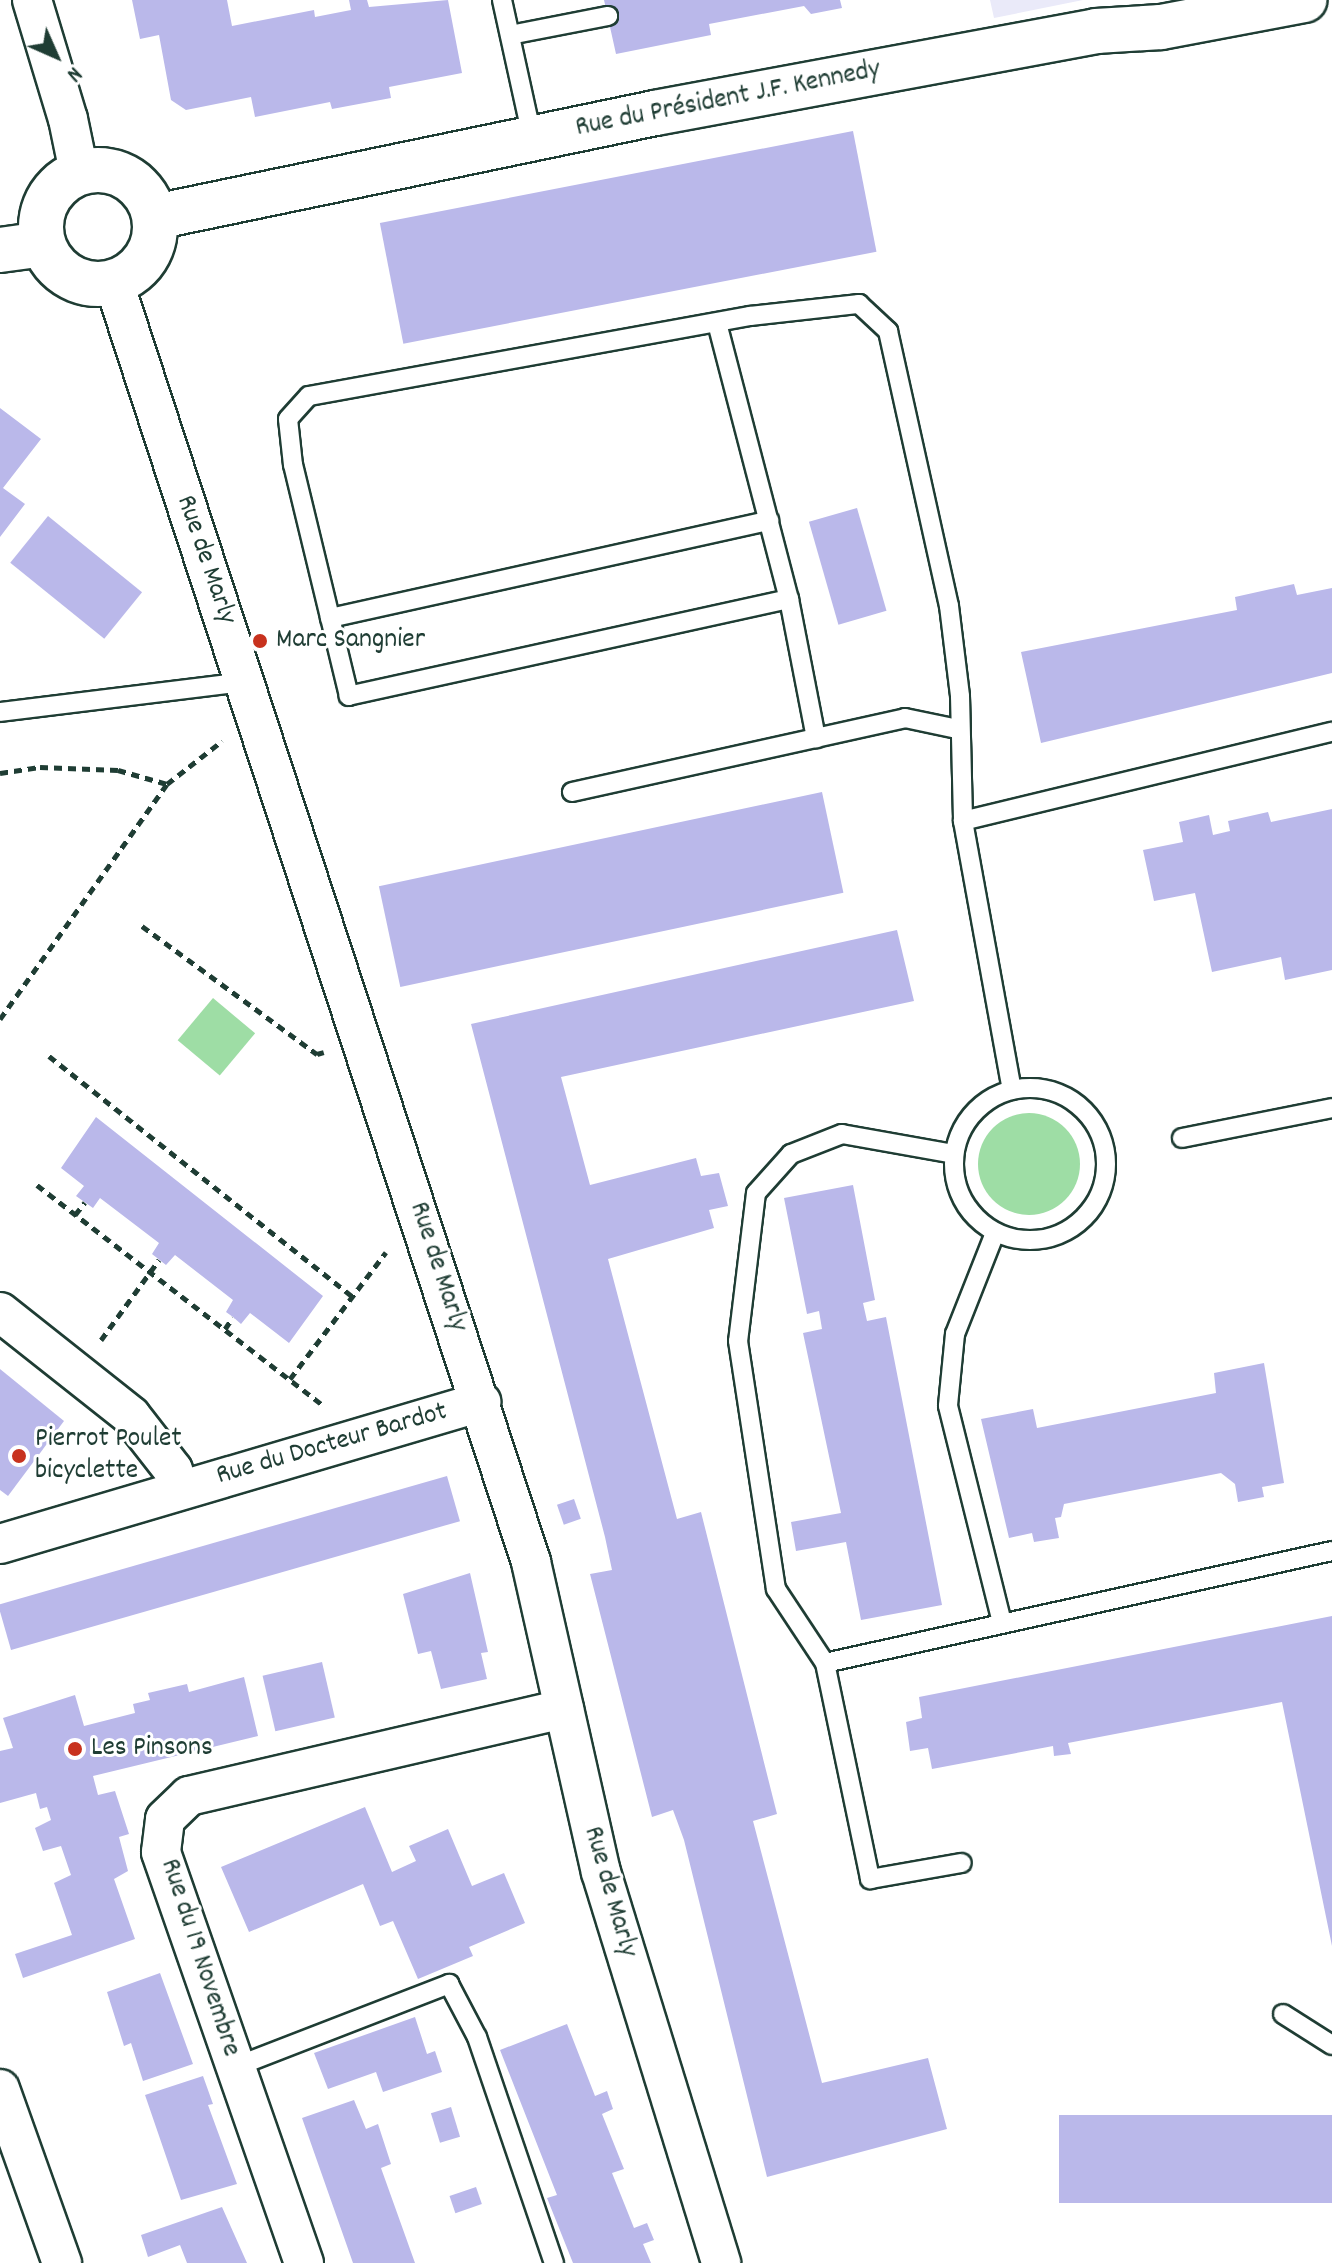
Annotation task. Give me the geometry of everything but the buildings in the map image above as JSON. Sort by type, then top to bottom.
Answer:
[{"type":"street","points":[[32,0],[68,119],[79,172]]},
{"type":"street","name":"Rue du Président J.F. Kennedy","points":[[155,217],[532,137],[1069,36],[1161,27],[1304,0]]},
{"type":"street","points":[[104,169],[127,177],[146,194],[155,217],[147,258],[114,283],[92,285],[70,278],[52,263],[43,244],[40,222],[46,200],[79,172],[104,169]]},
{"type":"street","points":[[0,250],[43,244]]},
{"type":"street","name":"Rue de Marly","points":[[114,283],[531,1562],[601,1872],[721,2263]]},
{"type":"street","points":[[0,1312],[78,1372],[152,1441],[173,1470],[179,1490]]},
{"type":"street","name":"Rue du Docteur Bardot","points":[[0,1544],[481,1402]]},
{"type":"street","name":"Rue du 19 Novembre","points":[[304,2263],[161,1852],[165,1819],[189,1796],[564,1709]]},
{"type":"street","points":[[0,2089],[62,2263]]},
{"type":"lane","points":[[502,0],[532,137]]},
{"type":"lane","points":[[510,35],[608,16]]},
{"type":"lane","points":[[789,599],[349,696],[293,465],[288,419],[309,396],[717,323],[859,304],[888,331],[949,606],[960,696],[957,729],[963,821],[1012,1090]]},
{"type":"lane","points":[[717,323],[789,599],[816,738]]},
{"type":"lane","points":[[330,618],[769,521]]},
{"type":"lane","points":[[0,712],[246,682]]},
{"type":"lane","points":[[572,792],[905,718],[957,729]]},
{"type":"lane","points":[[963,821],[1332,732]]},
{"type":"lane","points":[[1012,1090],[1051,1090],[1075,1102],[1093,1120],[1104,1144],[1106,1170],[1100,1196],[1086,1217],[1064,1233],[1018,1240],[995,1233],[962,1200],[954,1154],[962,1129],[977,1108],[1012,1090]]},
{"type":"lane","points":[[1182,1138],[1332,1108]]},
{"type":"lane","points":[[954,1154],[842,1134],[791,1154],[756,1193],[738,1341],[776,1589],[825,1663],[870,1879],[962,1863]]},
{"type":"lane","points":[[995,1233],[955,1334],[948,1406],[1002,1623]]},
{"type":"lane","points":[[825,1663],[1332,1551]]},
{"type":"lane","points":[[235,2067],[449,1984],[477,2037],[554,2263]]},
{"type":"lane","points":[[1283,2014],[1332,2045]]},
{"type":"path","points":[[0,1019],[167,784],[221,742],[261,728]]},
{"type":"path","points":[[0,773],[40,767],[118,770],[167,784]]},
{"type":"path","points":[[142,926],[317,1054],[364,1044]]},
{"type":"path","points":[[49,1056],[352,1296]]},
{"type":"path","points":[[37,1185],[327,1409],[340,1443]]},
{"type":"path","points":[[75,1215],[85,1202]]},
{"type":"path","points":[[290,1379],[391,1245],[424,1230]]},
{"type":"path","points":[[78,1372],[159,1260]]},
{"type":"path","points":[[225,1329],[233,1317]]},
{"type":"shaded area","points":[[990,0],[1083,0],[994,18]]},
{"type":"green space","points":[[213,998],[255,1033],[220,1075],[178,1040]]},
{"type":"green space","points":[[1029,1113],[1048,1117],[1065,1128],[1076,1145],[1080,1164],[1076,1183],[1065,1200],[1048,1211],[1029,1215],[1010,1211],[993,1200],[982,1183],[978,1164],[982,1145],[993,1128],[1010,1117]]},
{"type":"place","name":"Marc Sangnier","points":[[260,641]]},
{"type":"place","name":"Pierrot Poulet bicyclette","points":[[19,1456]]},
{"type":"place","name":"Les Pinsons","points":[[75,1749]]}]
